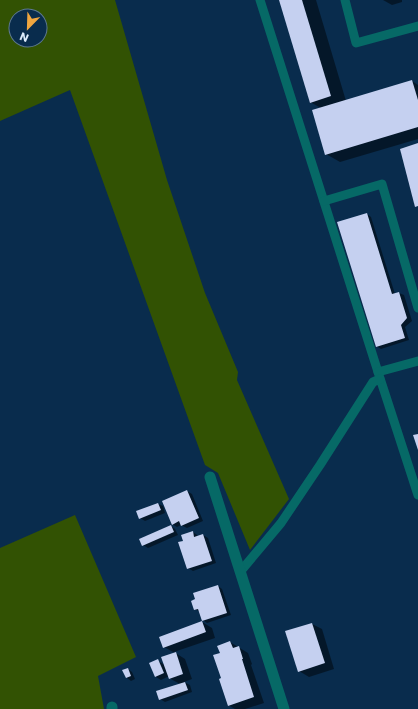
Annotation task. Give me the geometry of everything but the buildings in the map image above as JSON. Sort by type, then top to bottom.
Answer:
[{"type":"street","points":[[210,477],[284,709]]},
{"type":"lane","points":[[260,0],[418,495]]},
{"type":"lane","points":[[345,0],[356,43],[418,26]]},
{"type":"lane","points":[[324,202],[382,184],[418,308]]},
{"type":"lane","points":[[240,572],[281,523],[373,382],[379,375],[418,361]]},
{"type":"green space","points":[[0,0],[115,0],[167,180],[205,293],[238,372],[237,380],[289,499],[250,550],[218,473],[205,465],[70,90],[0,121]]},
{"type":"green space","points":[[75,515],[136,657],[98,676],[104,709],[0,709],[0,548]]}]
